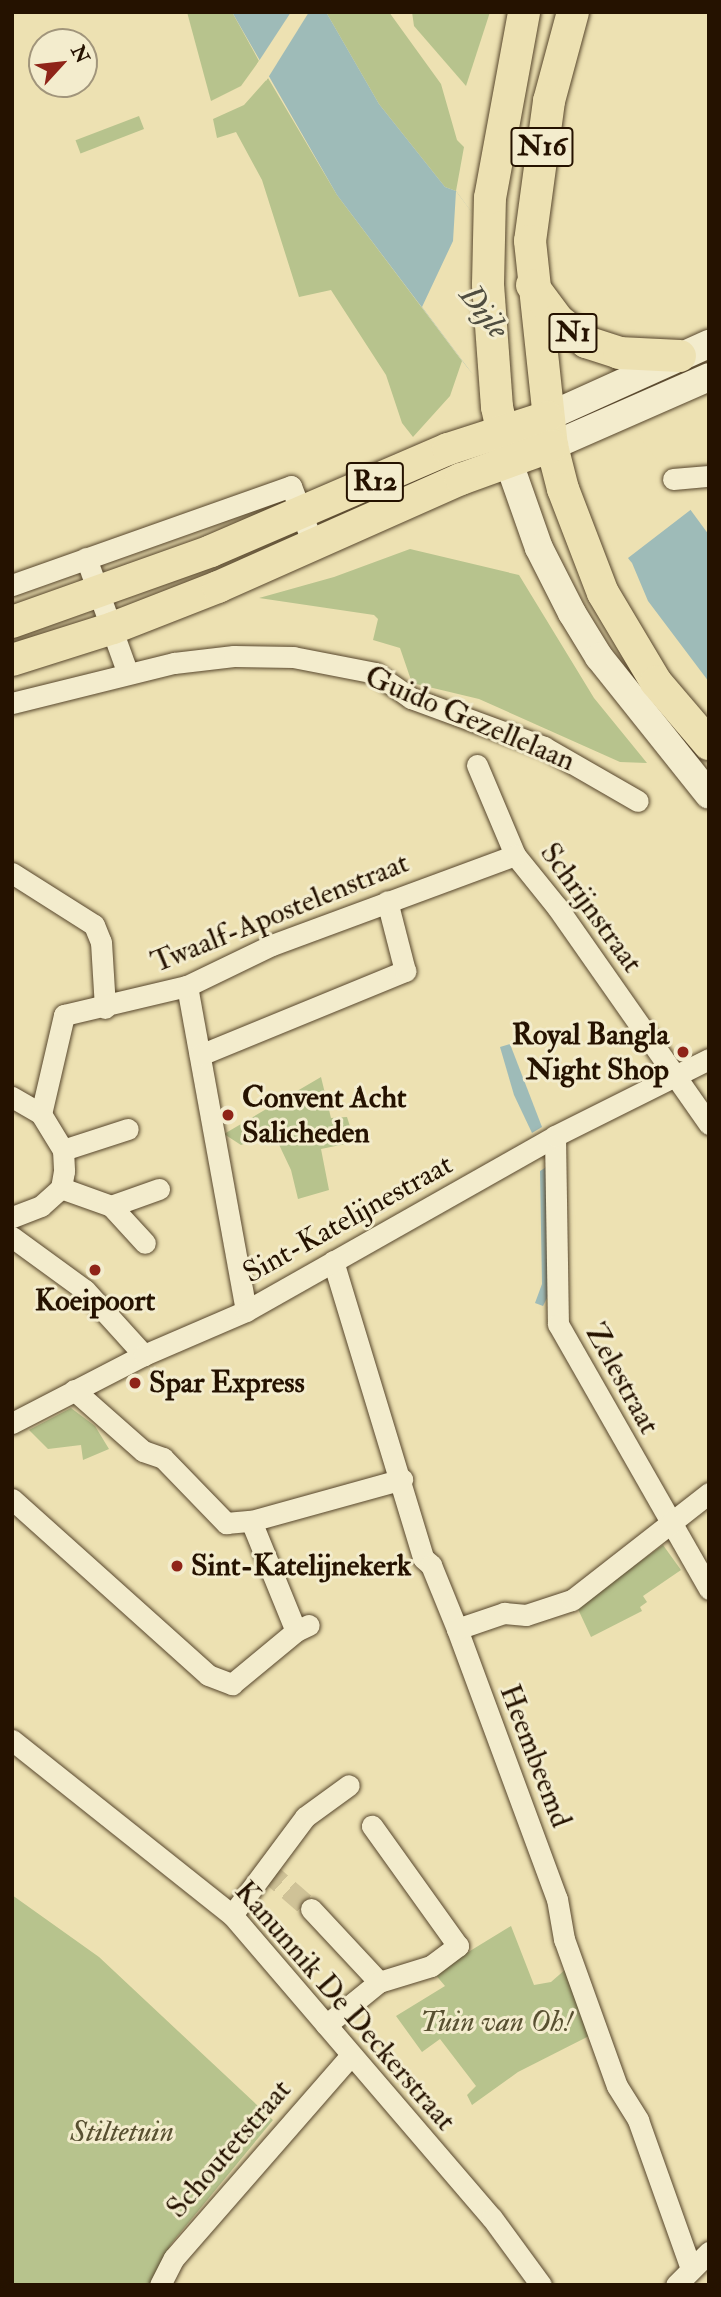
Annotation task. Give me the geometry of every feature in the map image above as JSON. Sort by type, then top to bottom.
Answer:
[{"type":"main road","name":"N16","points":[[503,421],[489,235],[503,111],[524,12]]},
{"type":"main road","name":"N16","points":[[535,445],[530,241],[549,101],[573,12]]},
{"type":"main road","name":"N1","points":[[532,288],[558,320],[586,342],[620,353],[680,356]]},
{"type":"main road","name":"N1","points":[[535,445],[606,391],[709,344]]},
{"type":"main road","points":[[535,445],[624,415],[709,377]]},
{"type":"main road","name":"R12","points":[[12,622],[92,574],[503,421],[535,445],[313,544],[113,628],[12,660]]},
{"type":"main road","points":[[503,421],[535,445],[567,500],[617,617],[656,682],[709,744]]},
{"type":"main road","points":[[535,445],[539,548],[572,613],[599,657],[709,795]]},
{"type":"street","points":[[673,479],[709,476]]},
{"type":"street","points":[[296,500],[313,544]]},
{"type":"street","points":[[12,585],[92,574],[127,671]]},
{"type":"street","name":"Guido Gezellelaan","points":[[12,703],[127,671],[234,656],[293,657],[375,673],[411,698],[544,747],[638,801]]},
{"type":"street","name":"Schrijnstraat","points":[[477,765],[515,855],[557,907],[673,1077],[709,1124]]},
{"type":"street","name":"Twaalf-Apostelenstraat","points":[[41,1114],[64,1015],[105,1008],[187,986],[272,944],[515,855]]},
{"type":"street","points":[[12,873],[94,925],[101,942],[105,1008]]},
{"type":"street","points":[[200,1055],[405,971],[387,901]]},
{"type":"street","points":[[187,986],[246,1311]]},
{"type":"street","name":"Sint-Katelijnestraat","points":[[12,1423],[144,1354],[246,1311],[555,1136],[709,1059]]},
{"type":"street","points":[[12,1097],[41,1114],[63,1150],[61,1188],[41,1206],[12,1217]]},
{"type":"street","points":[[63,1150],[128,1129]]},
{"type":"street","name":"Zelestraat","points":[[555,1136],[558,1324],[709,1589]]},
{"type":"street","points":[[61,1188],[111,1206],[145,1243]]},
{"type":"street","points":[[111,1206],[159,1189]]},
{"type":"street","points":[[12,1237],[85,1290],[144,1354]]},
{"type":"street","name":"Heembeemd","points":[[333,1262],[402,1479],[401,1494],[423,1558],[431,1565],[457,1629],[557,1899],[564,1939],[617,2086],[638,2120],[691,2269]]},
{"type":"street","points":[[75,1390],[143,1451],[163,1458],[226,1522],[251,1521],[402,1479]]},
{"type":"street","points":[[457,1629],[504,1614],[526,1615],[572,1600],[672,1526],[709,1493]]},
{"type":"street","points":[[12,1499],[208,1675],[232,1684],[302,1628],[251,1521]]},
{"type":"street","name":"Kanunnik De Deckerstraat","points":[[12,1740],[232,1914],[350,2056],[492,2218],[541,2285]]},
{"type":"street","points":[[232,1914],[305,1816],[349,1785]]},
{"type":"street","points":[[326,2025],[379,1982],[431,1966],[458,1946],[372,1826]]},
{"type":"street","points":[[311,1909],[379,1982]]},
{"type":"street","name":"Schoutetstraat","points":[[160,2285],[174,2258],[350,2056]]},
{"type":"street","points":[[676,2285],[709,2252]]},
{"type":"green space","points":[[187,12],[232,12],[259,61],[241,86],[211,101]]},
{"type":"green space","points":[[326,12],[389,12],[441,84],[457,140],[464,147],[456,191],[445,187],[379,104]]},
{"type":"green space","points":[[412,12],[490,12],[466,86],[414,26]]},
{"type":"green space","points":[[268,78],[337,195],[462,361],[450,396],[413,437],[402,423],[386,375],[331,290],[299,297],[262,180],[236,132],[217,138],[213,119],[244,105]]},
{"type":"green space","points":[[139,116],[144,129],[81,153],[76,140]]},
{"type":"green space","points":[[410,549],[519,575],[594,698],[647,763],[620,762],[479,699],[412,683],[400,648],[373,640],[378,619],[374,615],[259,598],[334,577]]},
{"type":"green space","points":[[321,1077],[331,1118],[347,1117],[355,1142],[321,1149],[329,1190],[298,1199],[291,1170],[273,1132],[241,1145],[224,1134]]},
{"type":"green space","points":[[71,1408],[95,1426],[109,1449],[83,1460],[81,1445],[48,1449],[29,1430]]},
{"type":"green space","points":[[663,1545],[681,1570],[643,1596],[647,1602],[640,1607],[642,1611],[591,1637],[577,1607]]},
{"type":"green space","name":"Stiltetuin","points":[[12,1895],[99,1957],[273,2120],[171,2244],[149,2285],[12,2285]]},
{"type":"green space","name":"Tuin van Oh!","points":[[511,1926],[534,1985],[551,1982],[567,1968],[591,2035],[518,2072],[472,2105],[467,2095],[476,2086],[440,2039],[422,2052],[396,2016],[445,1986],[434,1973]]},
{"type":"water","name":"Dijle","points":[[232,12],[326,12],[379,104],[445,187],[456,191],[709,535],[709,682],[648,601],[632,563],[467,367],[337,195]]},
{"type":"water","points":[[510,1044],[542,1127],[532,1133],[514,1095],[500,1047]]},
{"type":"water","points":[[551,1164],[551,1290],[543,1306],[535,1303],[542,1284],[540,1171]]},
{"type":"pier","points":[[291,12],[309,12],[266,81],[257,64]]},
{"type":"pier","points":[[456,191],[693,508],[628,558],[645,603],[629,565],[504,416],[422,307],[453,241]]},
{"type":"tunnel","points":[[265,1869],[311,1909]]},
{"type":"place","name":"Royal Bangla Night Shop","points":[[683,1052]]},
{"type":"place","name":"Convent Acht Salicheden","points":[[228,1115]]},
{"type":"place","name":"Koeipoort","points":[[95,1270]]},
{"type":"place","name":"Spar Express","points":[[135,1383]]},
{"type":"place","name":"Sint-Katelijnekerk","points":[[177,1566]]}]
